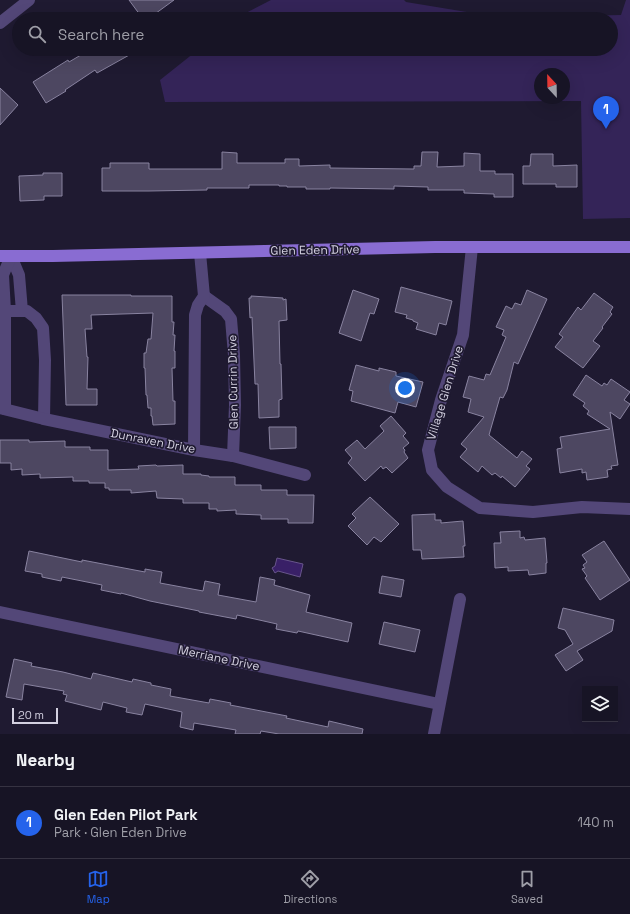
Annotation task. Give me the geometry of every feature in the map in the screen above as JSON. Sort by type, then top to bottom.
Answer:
[{"type":"main road","name":"Glen Eden Drive","points":[[5,256],[472,247],[630,247]]},
{"type":"street","points":[[14,12],[29,0]]},
{"type":"street","points":[[0,23],[12,13]]},
{"type":"street","name":"Village Glen Drive","points":[[472,247],[463,335],[441,400],[428,450],[432,470],[446,487],[480,508],[533,512],[582,508],[630,508]]},
{"type":"street","points":[[194,450],[195,315],[198,305],[204,296],[200,253]]},
{"type":"street","points":[[5,256],[20,275],[22,311]]},
{"type":"street","points":[[3,409],[5,256]]},
{"type":"street","name":"Glen Currin Drive","points":[[204,296],[225,311],[231,319],[234,355],[233,456]]},
{"type":"street","points":[[5,311],[27,311],[36,318],[43,328],[45,360],[44,419]]},
{"type":"street","name":"Dunraven Drive","points":[[3,409],[194,450],[233,456],[305,475]]},
{"type":"street","points":[[434,734],[460,599]]},
{"type":"street","name":"Merriane Drive","points":[[0,612],[439,704]]},
{"type":"shaded area","points":[[271,0],[404,0],[406,2],[467,12],[248,12]]},
{"type":"shaded area","points":[[626,0],[630,0],[630,218],[583,219],[581,101],[570,101],[570,68],[534,68],[534,101],[165,102],[160,80],[190,56],[618,56],[618,15],[621,15]]},
{"type":"shaded area","points":[[277,558],[303,564],[300,577],[278,571],[275,573],[272,568],[275,566]]},
{"type":"building","points":[[129,0],[174,0],[158,12],[138,12]]},
{"type":"building","points":[[79,56],[127,56],[97,73],[95,70],[65,90],[66,91],[46,103],[33,82],[68,60],[69,62]]},
{"type":"building","points":[[0,88],[18,105],[0,125]]},
{"type":"building","points":[[222,152],[237,153],[237,163],[285,163],[285,159],[299,159],[299,166],[330,165],[330,168],[414,169],[414,166],[421,166],[422,152],[438,152],[437,167],[464,166],[464,153],[480,154],[480,171],[495,171],[495,174],[513,174],[513,197],[494,197],[494,194],[464,193],[464,190],[428,190],[428,187],[394,186],[394,189],[306,189],[306,187],[287,187],[279,185],[249,185],[249,188],[207,188],[207,190],[102,191],[102,168],[110,168],[110,163],[149,163],[149,169],[222,169]]},
{"type":"building","points":[[531,154],[553,154],[553,166],[577,165],[577,187],[556,187],[556,184],[523,184],[523,166],[530,166]]},
{"type":"building","points":[[43,173],[62,173],[62,196],[44,196],[44,200],[20,201],[19,176],[43,175]]},
{"type":"building","points":[[401,287],[452,301],[446,325],[439,323],[436,335],[416,329],[418,323],[406,318],[407,315],[395,312]]},
{"type":"building","points":[[353,290],[379,299],[374,314],[370,313],[361,341],[339,333]]},
{"type":"building","points":[[527,290],[547,299],[518,364],[514,362],[507,390],[503,398],[500,397],[489,435],[517,458],[522,451],[532,459],[526,466],[530,469],[515,487],[502,476],[501,478],[495,473],[492,475],[482,466],[478,472],[460,457],[467,449],[461,444],[484,417],[468,412],[471,399],[463,397],[469,376],[484,380],[486,374],[490,375],[506,337],[502,335],[504,330],[496,327],[506,306],[512,309],[515,303],[521,305]]},
{"type":"building","points":[[594,293],[613,307],[610,312],[612,314],[593,341],[600,346],[583,368],[555,347],[563,337],[559,334],[578,307],[581,310]]},
{"type":"building","points":[[62,295],[172,296],[172,322],[174,322],[173,335],[175,335],[175,368],[172,368],[173,401],[175,401],[175,424],[153,425],[151,408],[148,408],[144,353],[146,353],[148,339],[151,339],[153,313],[91,315],[92,329],[85,329],[88,357],[87,389],[97,389],[97,405],[66,405]]},
{"type":"building","points":[[251,296],[283,298],[283,300],[286,299],[287,320],[279,321],[282,399],[279,400],[279,417],[259,418],[258,384],[255,384],[252,317],[250,318],[249,298],[251,298]]},
{"type":"building","points":[[356,365],[379,371],[379,368],[396,372],[396,376],[423,382],[416,407],[398,402],[395,413],[351,401],[353,391],[349,390]]},
{"type":"building","points":[[586,375],[602,386],[604,383],[607,385],[611,379],[630,392],[624,400],[630,404],[620,419],[610,412],[618,465],[611,466],[612,469],[607,470],[608,477],[587,480],[586,472],[582,473],[582,469],[560,473],[557,449],[562,448],[560,437],[610,429],[587,414],[589,411],[583,406],[585,403],[573,395]]},
{"type":"building","points":[[391,416],[406,433],[403,436],[409,443],[403,448],[408,458],[392,473],[386,467],[383,469],[381,466],[365,481],[348,463],[352,458],[345,450],[357,440],[365,449],[384,431],[380,426]]},
{"type":"building","points":[[269,427],[296,427],[296,448],[270,449]]},
{"type":"building","points":[[0,440],[29,440],[29,442],[65,441],[65,447],[90,447],[90,450],[108,450],[108,470],[139,469],[138,466],[183,465],[183,474],[201,474],[209,477],[235,477],[235,485],[261,485],[261,490],[287,490],[287,495],[314,495],[313,523],[288,523],[288,519],[261,519],[261,515],[236,514],[236,510],[217,511],[217,509],[209,509],[209,503],[183,503],[183,499],[157,498],[156,491],[131,493],[131,490],[109,490],[109,488],[105,488],[105,483],[73,481],[73,477],[40,478],[40,474],[22,475],[22,469],[11,470],[11,463],[0,463]]},
{"type":"building","points":[[370,497],[399,524],[381,542],[374,537],[367,545],[348,526],[356,518],[352,514]]},
{"type":"building","points":[[435,514],[435,520],[441,520],[441,523],[463,521],[465,546],[463,546],[464,557],[422,559],[421,550],[413,550],[412,515]]},
{"type":"building","points":[[520,531],[520,538],[524,537],[525,540],[545,538],[547,563],[546,573],[529,575],[528,570],[508,571],[508,567],[495,568],[494,543],[501,543],[500,532]]},
{"type":"building","points":[[604,541],[630,580],[600,600],[585,578],[587,576],[582,569],[585,568],[583,565],[587,562],[582,555]]},
{"type":"building","points":[[29,551],[82,562],[82,560],[145,572],[145,569],[162,572],[160,583],[203,591],[205,581],[220,584],[218,595],[256,602],[260,577],[275,580],[274,585],[310,595],[306,612],[352,623],[348,642],[298,631],[297,633],[276,629],[277,624],[237,615],[236,619],[150,601],[121,593],[101,590],[102,585],[62,577],[61,581],[42,577],[42,574],[25,571]]},
{"type":"building","points":[[382,576],[404,580],[401,597],[379,593]]},
{"type":"building","points":[[563,608],[614,620],[612,631],[577,651],[583,660],[566,671],[555,655],[573,644],[565,630],[558,628]]},
{"type":"building","points":[[384,622],[420,630],[415,652],[379,644]]},
{"type":"building","points":[[14,659],[32,663],[31,666],[91,679],[93,673],[132,682],[133,679],[151,683],[151,685],[171,689],[170,696],[209,703],[210,699],[231,703],[230,705],[287,716],[286,718],[328,727],[329,721],[363,729],[362,734],[279,734],[261,731],[260,734],[235,734],[236,730],[194,723],[193,730],[180,727],[182,712],[145,704],[142,715],[126,712],[127,708],[103,702],[101,710],[65,701],[67,695],[63,694],[64,691],[24,684],[22,700],[6,697]]},
{"type":"place","name":"Glen Eden Pilot Park","points":[[606,129]]}]
